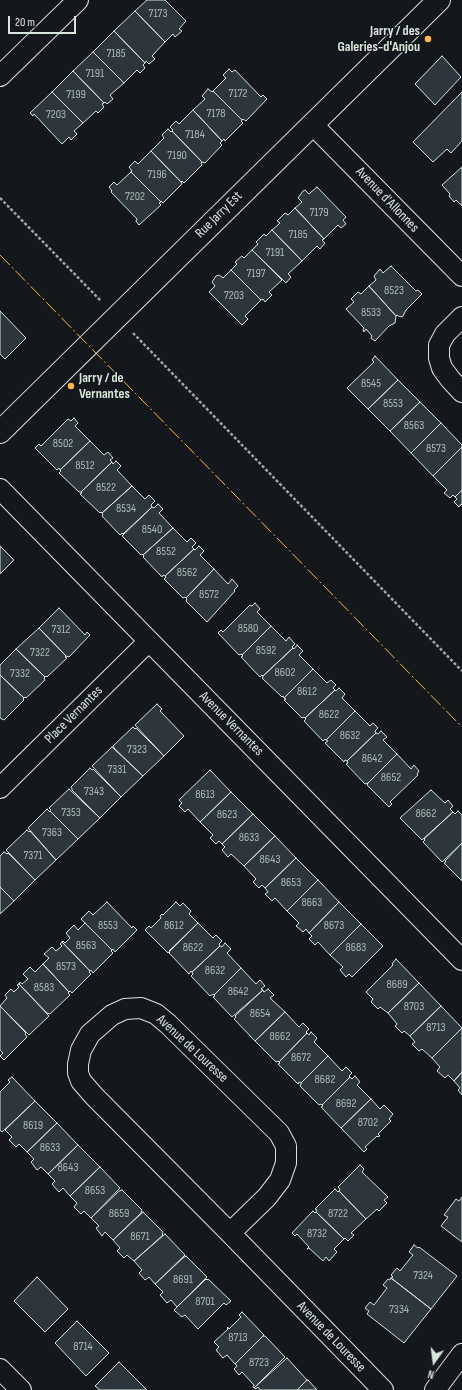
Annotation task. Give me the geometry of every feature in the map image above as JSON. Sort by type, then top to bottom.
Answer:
[{"type":"street","points":[[0,76],[78,0]]},
{"type":"street","name":"Rue Jarry Est","points":[[0,432],[439,0]]},
{"type":"street","name":"Avenue d'Allonnes","points":[[312,124],[462,276]]},
{"type":"street","points":[[462,317],[445,334],[439,345],[439,358],[442,368],[462,392]]},
{"type":"street","name":"Avenue Vernantes","points":[[0,488],[462,960]]},
{"type":"street","name":"Place Vernantes","points":[[0,788],[149,641]]},
{"type":"street","name":"Avenue de Louresse","points":[[230,1233],[267,1197],[280,1180],[286,1163],[286,1146],[279,1133],[156,1014],[141,1008],[125,1009],[112,1015],[90,1034],[82,1050],[78,1064],[78,1073],[81,1081],[99,1102],[230,1233],[383,1390]]},
{"type":"street","points":[[435,1390],[462,1354]]},
{"type":"street","points":[[0,1369],[21,1390]]},
{"type":"path","points":[[0,198],[462,671]]},
{"type":"building","points":[[147,0],[165,0],[186,21],[179,29],[182,31],[175,37],[173,34],[165,42],[135,11]]},
{"type":"building","points":[[135,11],[165,42],[152,56],[155,59],[149,64],[146,61],[145,63],[114,31]]},
{"type":"building","points":[[114,31],[145,63],[143,65],[145,68],[140,73],[137,70],[124,83],[93,52]]},
{"type":"building","points":[[93,52],[124,83],[110,95],[113,99],[107,104],[105,102],[104,103],[73,71]]},
{"type":"building","points":[[442,56],[461,77],[435,105],[415,84]]},
{"type":"building","points":[[229,69],[232,72],[235,70],[261,97],[263,95],[267,99],[246,121],[243,119],[242,120],[213,91],[226,78],[223,75]]},
{"type":"building","points":[[73,71],[104,103],[102,104],[104,107],[98,113],[96,111],[83,123],[52,92]]},
{"type":"building","points":[[208,89],[212,92],[213,91],[242,120],[241,121],[243,123],[225,141],[224,139],[222,141],[193,110],[205,99],[202,96]]},
{"type":"building","points":[[52,92],[83,123],[74,131],[77,134],[71,140],[69,137],[62,144],[34,114],[33,116],[30,113]]},
{"type":"building","points":[[462,92],[462,141],[451,153],[447,149],[433,162],[413,142]]},
{"type":"building","points":[[193,110],[222,141],[220,143],[222,145],[205,163],[202,162],[172,131],[173,130],[170,127],[176,121],[179,124]]},
{"type":"building","points":[[168,129],[171,132],[172,131],[202,162],[202,165],[184,183],[182,181],[181,182],[151,151],[164,138],[162,135]]},
{"type":"building","points":[[151,151],[182,184],[163,203],[131,172],[132,171],[129,167],[135,161],[138,164]]},
{"type":"building","points":[[462,167],[462,206],[456,200],[454,202],[449,196],[450,194],[442,185]]},
{"type":"building","points":[[131,172],[161,202],[159,203],[161,205],[139,225],[136,221],[137,219],[111,192],[112,191],[109,187],[114,182],[117,185]]},
{"type":"building","points":[[317,187],[346,217],[343,220],[346,224],[341,228],[338,225],[324,239],[295,208],[302,202],[298,198],[303,191],[305,190],[309,194]]},
{"type":"building","points":[[295,208],[324,239],[322,240],[325,243],[320,249],[317,246],[302,261],[272,230],[280,223],[277,221],[285,213],[288,215]]},
{"type":"building","points":[[272,230],[302,261],[288,274],[291,277],[286,283],[252,250],[258,244],[256,242],[264,234],[266,236]]},
{"type":"building","points":[[252,250],[282,280],[269,292],[272,295],[265,302],[263,299],[261,300],[231,270],[237,264],[235,262],[242,256],[244,258]]},
{"type":"building","points":[[391,266],[416,291],[418,290],[422,294],[406,310],[403,316],[400,317],[397,315],[396,316],[369,286],[376,280],[374,276],[380,269],[383,273]]},
{"type":"building","points":[[231,270],[261,300],[245,316],[248,319],[242,325],[209,292],[215,286],[212,282],[216,276],[219,275],[223,278]]},
{"type":"building","points":[[369,286],[396,316],[395,323],[389,326],[375,341],[371,338],[372,336],[366,329],[364,332],[364,328],[346,309],[354,302],[351,299],[358,292],[361,294]]},
{"type":"building","points":[[0,311],[26,338],[5,359],[0,354]]},
{"type":"building","points":[[375,356],[398,380],[368,409],[347,388],[374,362],[372,360]]},
{"type":"building","points":[[398,380],[420,402],[390,431],[368,409]]},
{"type":"building","points":[[420,402],[441,423],[411,453],[390,431]]},
{"type":"building","points":[[74,418],[78,423],[75,426],[90,441],[60,470],[59,468],[57,470],[35,448],[39,444],[41,446],[68,419],[71,421]]},
{"type":"building","points":[[441,423],[462,445],[462,447],[433,476],[411,453]]},
{"type":"building","points":[[90,441],[104,455],[108,452],[113,458],[110,460],[112,462],[81,492],[79,492],[59,473],[61,471],[60,470]]},
{"type":"building","points":[[462,447],[462,490],[455,497],[453,495],[450,498],[444,493],[447,490],[433,476]]},
{"type":"building","points":[[116,461],[121,466],[117,470],[132,486],[102,513],[100,513],[80,494],[112,462],[113,464]]},
{"type":"building","points":[[132,486],[145,499],[149,495],[155,501],[151,505],[152,507],[123,534],[122,533],[120,535],[102,516],[102,513]]},
{"type":"building","points":[[462,490],[462,505],[461,504],[459,507],[454,502],[457,499],[455,497]]},
{"type":"building","points":[[158,504],[163,509],[159,513],[173,528],[143,555],[141,555],[122,536],[152,507],[154,508]]},
{"type":"building","points":[[173,528],[187,542],[191,538],[196,543],[192,547],[194,549],[165,576],[163,575],[162,577],[143,557],[143,555]]},
{"type":"building","points":[[0,546],[14,560],[0,574]]},
{"type":"building","points":[[199,546],[204,551],[200,555],[214,569],[186,598],[183,598],[164,579],[166,577],[165,576]]},
{"type":"building","points":[[214,569],[228,584],[232,579],[238,586],[207,622],[186,601],[186,598]]},
{"type":"building","points":[[255,603],[260,609],[257,612],[271,626],[242,655],[239,655],[218,633],[221,630],[223,632],[250,605],[252,606]]},
{"type":"building","points":[[59,608],[85,635],[87,632],[90,635],[69,657],[66,656],[39,628]]},
{"type":"building","points":[[271,626],[286,641],[289,637],[295,644],[292,647],[293,648],[263,676],[262,675],[260,677],[241,657]]},
{"type":"building","points":[[39,628],[67,658],[47,677],[45,677],[16,649]]},
{"type":"building","points":[[297,645],[303,651],[299,655],[313,669],[284,698],[262,678]]},
{"type":"building","points":[[16,649],[45,677],[45,680],[26,698],[24,698],[0,675],[0,665]]},
{"type":"building","points":[[313,669],[327,683],[331,680],[336,685],[333,688],[335,690],[305,718],[302,718],[284,700],[286,699],[284,698]]},
{"type":"building","points":[[0,675],[24,698],[24,700],[4,720],[0,718]]},
{"type":"building","points":[[339,688],[345,694],[342,698],[355,711],[326,740],[325,739],[323,741],[304,721],[306,719],[305,718]]},
{"type":"building","points":[[157,704],[162,709],[160,711],[184,736],[164,756],[135,725]]},
{"type":"building","points":[[355,711],[370,726],[373,723],[378,728],[375,731],[376,733],[347,761],[345,760],[344,762],[325,743],[328,741],[326,740]]},
{"type":"building","points":[[133,727],[135,729],[136,728],[164,756],[143,776],[113,746]]},
{"type":"building","points":[[381,731],[387,737],[383,740],[397,754],[368,783],[365,784],[346,764],[348,763],[347,761],[376,733],[378,734]]},
{"type":"building","points":[[112,747],[143,776],[121,797],[92,766]]},
{"type":"building","points":[[397,754],[411,769],[414,765],[419,771],[417,774],[418,775],[390,802],[392,804],[389,807],[367,785]]},
{"type":"building","points":[[90,768],[92,770],[93,769],[121,797],[100,818],[72,790],[71,787]]},
{"type":"building","points":[[210,770],[231,792],[200,822],[188,809],[185,812],[179,806],[182,803],[179,800]]},
{"type":"building","points":[[69,789],[100,818],[78,839],[50,811],[51,810],[49,808]]},
{"type":"building","points":[[431,790],[445,803],[448,800],[453,806],[450,809],[453,812],[422,840],[400,818]]},
{"type":"building","points":[[231,792],[253,814],[222,844],[219,841],[216,844],[210,838],[213,835],[200,822]]},
{"type":"building","points":[[47,809],[78,839],[56,860],[28,828]]},
{"type":"building","points":[[458,811],[462,815],[462,843],[442,862],[423,842],[425,840],[424,839],[453,812],[455,814]]},
{"type":"building","points":[[253,814],[275,836],[244,866],[231,854],[228,857],[222,850],[225,847],[222,844]]},
{"type":"building","points":[[27,830],[29,832],[30,831],[56,860],[35,880],[6,850]]},
{"type":"building","points":[[275,836],[296,858],[265,888],[262,885],[259,888],[253,882],[256,879],[244,866]]},
{"type":"building","points":[[462,843],[462,881],[444,863]]},
{"type":"building","points":[[4,852],[7,854],[8,853],[35,880],[14,901],[0,887],[0,856]]},
{"type":"building","points":[[296,858],[318,880],[287,911],[275,898],[272,901],[265,894],[268,892],[265,888]]},
{"type":"building","points":[[318,880],[339,902],[309,933],[306,929],[303,932],[296,926],[299,923],[287,911]]},
{"type":"building","points":[[0,887],[14,901],[0,914]]},
{"type":"building","points":[[107,902],[132,928],[133,926],[137,930],[115,952],[81,919],[89,911],[93,915]]},
{"type":"building","points":[[176,902],[180,906],[183,903],[191,911],[189,914],[198,923],[168,953],[145,930],[149,926],[151,928],[161,918],[160,916],[162,914],[163,915]]},
{"type":"building","points":[[339,902],[361,924],[330,955],[318,942],[315,945],[309,939],[312,936],[309,933]]},
{"type":"building","points":[[85,923],[112,950],[111,951],[113,953],[93,973],[62,942],[63,941],[65,943],[70,938],[66,933],[74,925],[78,930]]},
{"type":"building","points":[[198,923],[213,938],[216,935],[222,941],[219,944],[220,946],[189,974],[169,953],[169,951]]},
{"type":"building","points":[[361,924],[383,946],[352,977],[349,974],[346,977],[340,970],[343,967],[330,955]]},
{"type":"building","points":[[62,942],[90,971],[89,972],[91,974],[72,993],[70,991],[69,992],[43,964],[49,958],[44,954],[52,947],[56,951],[62,946],[60,944]]},
{"type":"building","points":[[225,943],[231,949],[227,953],[241,968],[214,995],[213,994],[210,996],[191,976],[193,974],[192,972]]},
{"type":"building","points":[[396,959],[419,983],[388,1013],[380,1007],[378,1009],[371,1002],[373,999],[366,992],[393,965],[392,964]]},
{"type":"building","points":[[43,964],[69,992],[68,993],[70,995],[50,1014],[47,1013],[19,984],[20,982],[22,984],[28,979],[23,974],[30,967],[35,972]]},
{"type":"building","points":[[241,968],[256,984],[260,980],[265,986],[261,989],[263,990],[232,1017],[213,997]]},
{"type":"building","points":[[419,983],[441,1006],[410,1036],[404,1031],[402,1033],[395,1026],[397,1024],[388,1013]]},
{"type":"building","points":[[19,984],[49,1016],[29,1035],[0,1006],[7,998],[5,995],[11,989],[14,992],[19,987],[17,985]]},
{"type":"building","points":[[268,989],[274,995],[270,998],[285,1012],[255,1041],[234,1019],[236,1017],[235,1016],[263,990],[264,992]]},
{"type":"building","points":[[0,1006],[26,1033],[25,1034],[27,1037],[4,1060],[0,1056],[3,1053],[0,1050]]},
{"type":"building","points":[[441,1006],[462,1028],[432,1058],[422,1049],[419,1051],[412,1044],[415,1042],[410,1036]]},
{"type":"building","points":[[285,1012],[299,1027],[303,1023],[309,1029],[306,1032],[307,1033],[279,1062],[276,1062],[255,1041]]},
{"type":"building","points":[[462,1028],[462,1072],[454,1081],[448,1075],[445,1078],[437,1071],[440,1067],[432,1058]]},
{"type":"building","points":[[311,1032],[317,1038],[314,1042],[328,1056],[301,1083],[299,1082],[298,1084],[278,1064],[307,1033],[309,1035]]},
{"type":"building","points":[[328,1056],[342,1071],[346,1067],[352,1073],[349,1076],[350,1077],[322,1105],[319,1105],[300,1086],[301,1083]]},
{"type":"building","points":[[462,1072],[462,1095],[458,1090],[460,1088],[454,1081]]},
{"type":"building","points":[[355,1076],[360,1082],[357,1085],[371,1099],[341,1128],[321,1107],[350,1077],[352,1079]]},
{"type":"building","points":[[12,1077],[35,1101],[2,1132],[0,1130],[0,1092],[10,1082],[8,1080]]},
{"type":"building","points":[[371,1099],[380,1109],[384,1105],[393,1114],[389,1119],[391,1121],[378,1134],[380,1136],[377,1136],[365,1147],[367,1149],[364,1152],[341,1128]]},
{"type":"building","points":[[35,1101],[57,1123],[27,1152],[19,1144],[16,1147],[9,1140],[12,1137],[5,1130]]},
{"type":"building","points":[[57,1123],[78,1145],[48,1174],[41,1167],[37,1170],[31,1162],[34,1159],[27,1152]]},
{"type":"building","points":[[78,1145],[100,1167],[70,1196],[63,1188],[59,1192],[52,1184],[55,1181],[48,1174]]},
{"type":"building","points":[[360,1165],[364,1169],[362,1172],[388,1197],[384,1200],[387,1203],[379,1211],[377,1209],[366,1219],[339,1191],[340,1189],[338,1187]]},
{"type":"building","points":[[100,1167],[120,1188],[91,1218],[84,1211],[81,1214],[74,1207],[77,1203],[70,1196]]},
{"type":"building","points":[[335,1189],[338,1192],[339,1191],[366,1219],[351,1233],[354,1235],[348,1241],[345,1238],[344,1239],[316,1212],[317,1210],[315,1209]]},
{"type":"building","points":[[122,1190],[142,1210],[141,1213],[113,1240],[105,1232],[102,1236],[96,1228],[99,1226],[91,1218],[119,1191]]},
{"type":"building","points":[[462,1197],[462,1242],[441,1226],[448,1217],[444,1215],[456,1199],[459,1201]]},
{"type":"building","points":[[313,1211],[315,1213],[316,1212],[344,1239],[334,1249],[337,1252],[329,1261],[326,1257],[323,1261],[309,1248],[307,1249],[309,1247],[297,1234],[295,1236],[292,1233]]},
{"type":"building","points":[[143,1212],[163,1232],[163,1235],[134,1261],[127,1255],[124,1258],[117,1251],[120,1248],[113,1240]]},
{"type":"building","points":[[165,1234],[185,1255],[155,1284],[149,1277],[145,1280],[139,1273],[142,1270],[134,1261]]},
{"type":"building","points":[[414,1245],[418,1248],[419,1247],[457,1276],[431,1309],[391,1278],[393,1277],[391,1275],[397,1268],[400,1271],[413,1255],[409,1252]]},
{"type":"building","points":[[186,1256],[207,1277],[177,1307],[171,1300],[167,1303],[160,1295],[163,1292],[155,1284]]},
{"type":"building","points":[[37,1277],[68,1309],[45,1332],[14,1301]]},
{"type":"building","points":[[391,1278],[431,1309],[404,1343],[367,1314],[369,1311],[365,1308],[370,1302],[374,1305],[387,1288],[383,1285],[388,1279],[390,1280]]},
{"type":"building","points":[[206,1279],[208,1279],[231,1301],[226,1305],[224,1303],[198,1329],[185,1315],[182,1317],[174,1310]]},
{"type":"building","points":[[242,1312],[264,1335],[235,1364],[227,1355],[223,1358],[216,1350],[219,1347],[214,1342],[228,1329],[228,1327],[229,1329],[241,1317],[239,1315]]},
{"type":"building","points":[[77,1321],[109,1353],[86,1376],[55,1343]]},
{"type":"building","points":[[263,1336],[265,1336],[285,1357],[254,1388],[254,1385],[242,1372],[239,1375],[234,1369],[237,1366],[235,1364]]},
{"type":"building","points":[[287,1358],[307,1380],[297,1390],[260,1390],[258,1387],[256,1389],[254,1388]]},
{"type":"building","points":[[119,1362],[147,1390],[100,1390],[95,1386]]},
{"type":"building","points":[[308,1380],[317,1390],[297,1390],[306,1381]]},
{"type":"power","points":[[0,255],[462,727]]},
{"type":"place","name":"Jarry / des Galeries-d'Anjou","points":[[428,39]]},
{"type":"place","name":"Jarry / de Vernantes","points":[[71,386]]}]
